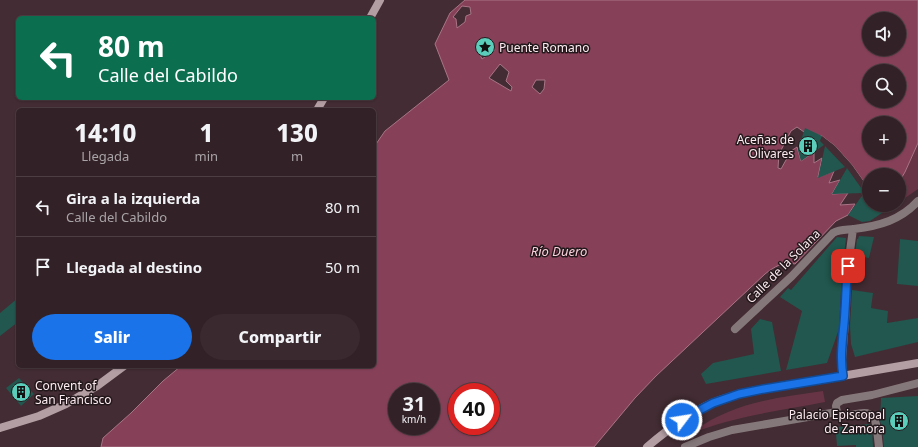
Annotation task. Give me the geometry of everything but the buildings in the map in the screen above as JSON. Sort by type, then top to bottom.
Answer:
[{"type":"street","points":[[371,16],[380,0]]},
{"type":"street","name":"Calle de la Solana","points":[[735,329],[792,276],[833,233],[888,222],[915,209],[918,201]]},
{"type":"street","points":[[843,376],[842,360],[846,309],[846,279],[853,229]]},
{"type":"street","points":[[647,447],[665,432],[690,415],[721,400],[739,394],[918,363]]},
{"type":"street","points":[[0,428],[39,416],[66,404],[97,386],[121,368]]},
{"type":"street","points":[[879,447],[874,418],[869,413],[841,416],[837,412],[837,403],[842,400],[872,395],[918,383]]},
{"type":"street","points":[[685,447],[709,436],[732,430],[837,412]]},
{"type":"shaded area","points":[[918,143],[918,189],[906,197],[906,170]]},
{"type":"shaded area","points":[[823,391],[825,402],[736,419],[702,429],[685,436],[717,417],[751,404],[775,398]]},
{"type":"water","name":"Río Duero","points":[[465,0],[918,0],[918,143],[906,170],[906,168],[862,168],[862,179],[835,146],[822,136],[804,132],[797,127],[791,131],[779,154],[778,168],[781,169],[791,151],[797,147],[801,161],[814,152],[814,163],[822,158],[818,177],[834,171],[829,183],[840,180],[832,194],[848,193],[840,205],[855,204],[848,215],[836,221],[795,264],[783,264],[775,267],[765,274],[656,376],[635,398],[594,447],[101,447],[103,438],[179,368],[376,368],[376,144],[385,131],[449,80],[435,44],[450,13]],"holes":[[[462,6],[470,7],[471,14],[466,16],[465,22],[457,28],[456,19],[453,17]],[[487,38],[495,50],[482,59],[476,45]],[[500,64],[509,72],[506,81],[512,87],[511,91],[489,78]],[[536,80],[545,80],[544,89],[540,94],[532,87]]]},
{"type":"pier","points":[[822,136],[835,146],[852,165],[862,179],[862,182],[833,148],[821,138]]},
{"type":"place","name":"Puente Romano","points":[[485,47]]},
{"type":"place","name":"Aceñas de Olivares","points":[[808,146]]},
{"type":"place","name":"Convent of San Francisco","points":[[21,392]]},
{"type":"place","name":"Palacio Episcopal de Zamora","points":[[899,421]]},
{"type":"route","points":[[682,420],[713,403],[739,394],[843,376],[842,360],[848,266]]}]
